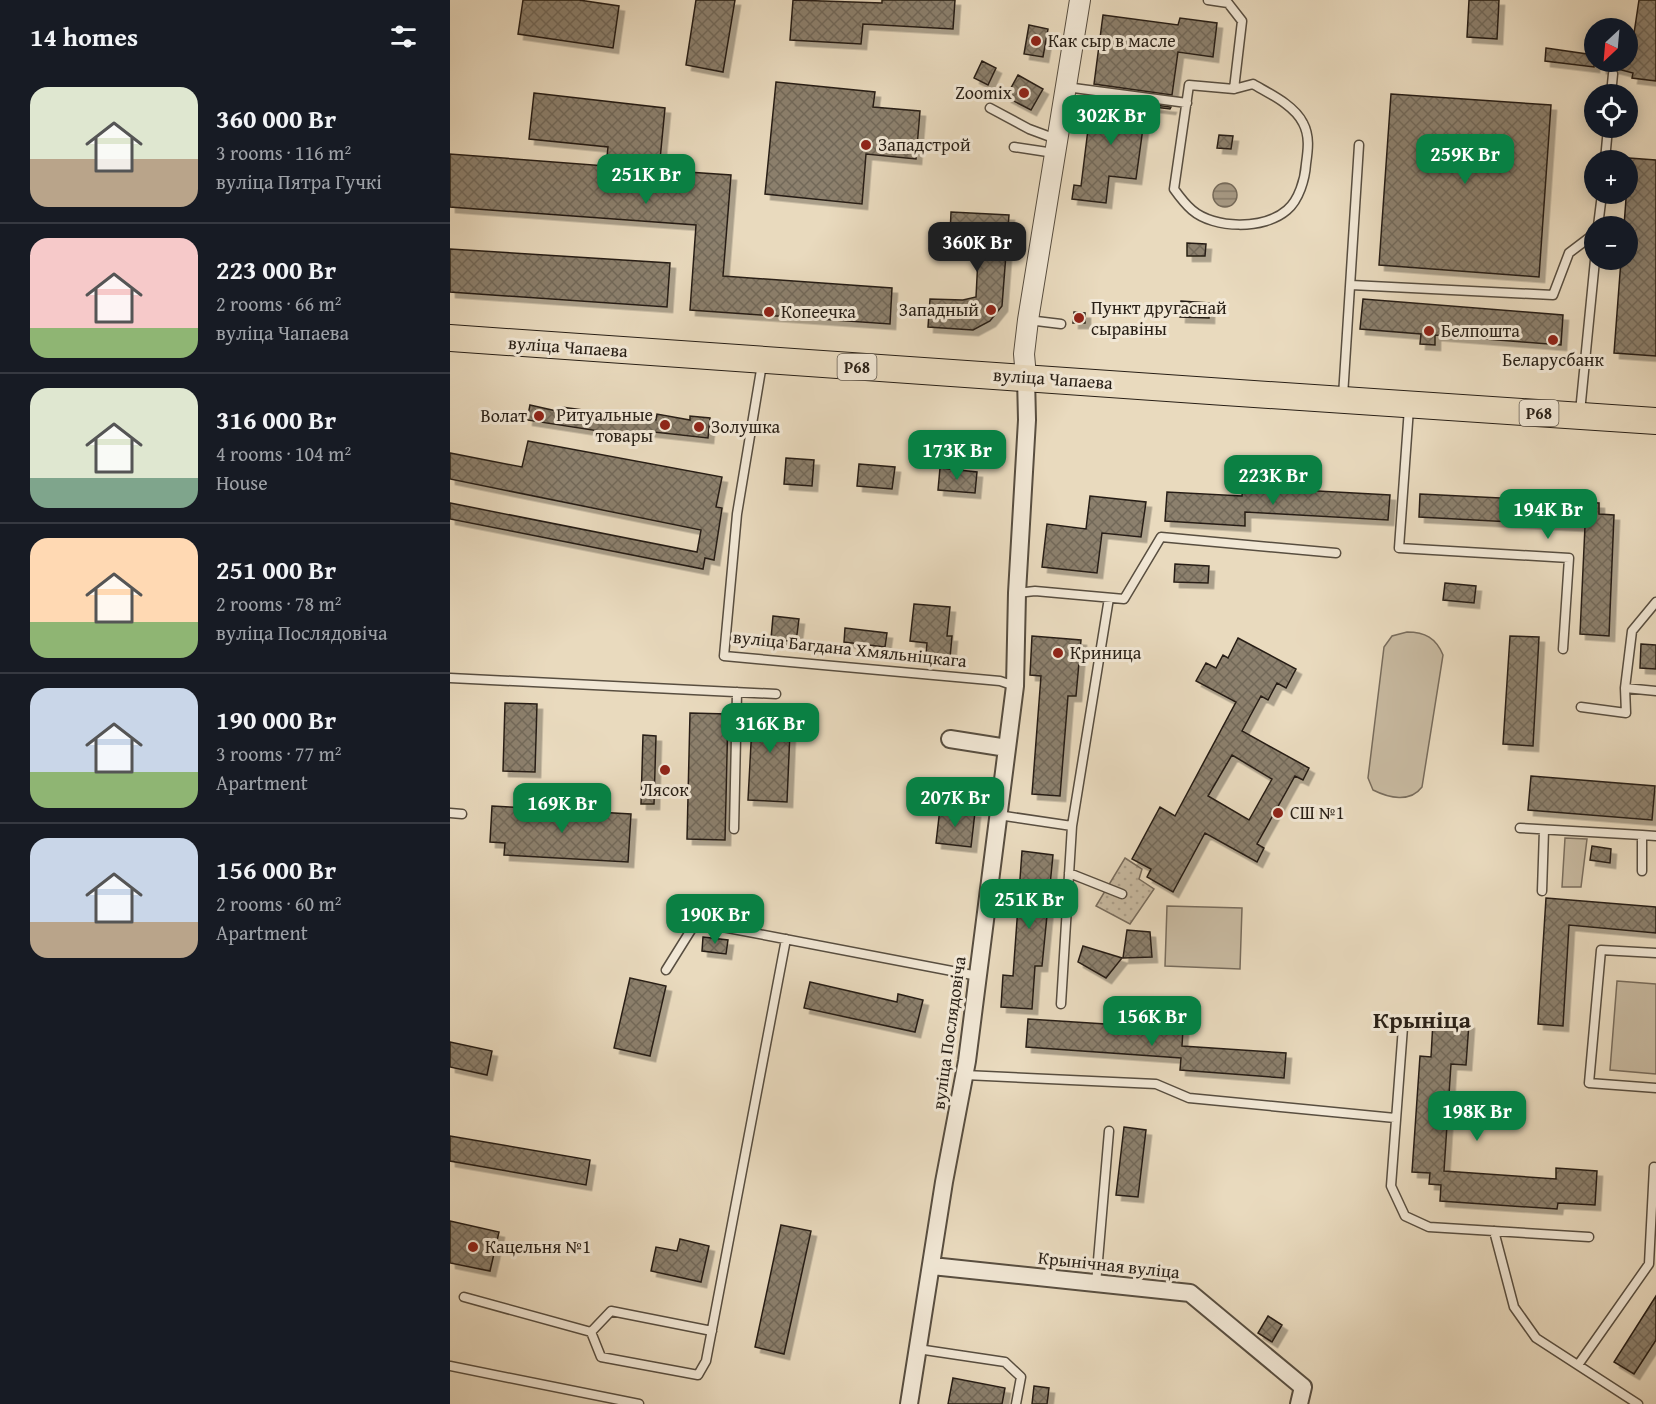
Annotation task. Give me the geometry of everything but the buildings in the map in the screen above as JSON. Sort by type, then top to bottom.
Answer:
[{"type":"main road","name":"вуліца Чапаева","points":[[450,338],[763,362],[1656,421]]},
{"type":"street","points":[[1026,378],[1028,320],[1080,0]]},
{"type":"street","name":"вуліца Послядовіча","points":[[909,1404],[944,1182],[965,1075],[1015,686],[1017,593],[1028,420],[1026,378]]},
{"type":"street","points":[[950,739],[1007,748]]},
{"type":"street","name":"Крынічная вуліца","points":[[932,1266],[1190,1293],[1304,1387],[1299,1404]]},
{"type":"lane","points":[[1208,0],[1228,3],[1242,21],[1234,89]]},
{"type":"lane","points":[[1612,84],[1613,74]]},
{"type":"lane","points":[[1253,84],[1284,102],[1303,122],[1308,142],[1306,168],[1300,191],[1287,210],[1266,220],[1241,224],[1217,223],[1193,211],[1174,189],[1189,85],[1234,89],[1253,84]]},
{"type":"lane","points":[[1066,87],[1187,103]]},
{"type":"lane","points":[[990,108],[1055,146]]},
{"type":"lane","points":[[1343,399],[1359,145]]},
{"type":"lane","points":[[1014,147],[1055,146]]},
{"type":"lane","points":[[1351,285],[1553,295],[1569,253],[1584,242]]},
{"type":"lane","points":[[1580,416],[1594,270]]},
{"type":"lane","points":[[1028,320],[1061,324]]},
{"type":"lane","name":"вуліца Багдана Хмяльніцкага","points":[[763,362],[737,514],[724,656],[1000,681],[1015,686]]},
{"type":"lane","points":[[1409,404],[1399,548],[1569,558],[1563,649]]},
{"type":"lane","points":[[1017,593],[1035,591],[1124,599],[1161,537],[1336,553]]},
{"type":"lane","points":[[1061,1004],[1072,826],[1109,598]]},
{"type":"lane","points":[[1581,707],[1626,713],[1625,688],[1632,631],[1656,602]]},
{"type":"lane","points":[[450,678],[776,694]]},
{"type":"lane","points":[[1625,688],[1656,691]]},
{"type":"lane","points":[[734,829],[737,692]]},
{"type":"lane","points":[[450,813],[462,814]]},
{"type":"lane","points":[[998,815],[1072,826]]},
{"type":"lane","points":[[1520,828],[1656,836]]},
{"type":"lane","points":[[1542,891],[1544,830]]},
{"type":"lane","points":[[1642,835],[1642,872]]},
{"type":"lane","points":[[1069,873],[1122,894]]},
{"type":"lane","points":[[666,970],[696,922],[978,976]]},
{"type":"lane","points":[[591,1332],[601,1357],[698,1376],[706,1361],[786,939]]},
{"type":"lane","points":[[1656,953],[1601,950],[1589,1083],[1656,1088]]},
{"type":"lane","points":[[1403,1027],[1391,1186],[1405,1215],[1429,1227],[1589,1237]]},
{"type":"lane","points":[[965,1075],[1156,1084],[1189,1098],[1395,1118]]},
{"type":"lane","points":[[1096,1284],[1109,1131]]},
{"type":"lane","points":[[1578,1365],[1649,1264],[1654,1167]]},
{"type":"lane","points":[[1494,1231],[1514,1307],[1536,1338],[1638,1404]]},
{"type":"lane","points":[[464,1297],[591,1332]]},
{"type":"lane","points":[[591,1332],[611,1311],[712,1330]]},
{"type":"lane","points":[[918,1349],[1005,1362],[1021,1377],[1016,1404]]},
{"type":"lane","points":[[450,1366],[639,1404]]},
{"type":"shaded area","points":[[1225,183],[1230,184],[1236,190],[1236,200],[1230,206],[1225,207],[1220,206],[1214,200],[1213,195],[1214,190],[1220,184]]},
{"type":"shaded area","points":[[1407,632],[1429,637],[1437,644],[1443,655],[1422,787],[1412,795],[1399,798],[1373,790],[1368,778],[1384,647],[1392,636]]},
{"type":"shaded area","points":[[1565,838],[1587,839],[1581,887],[1562,887]]},
{"type":"shaded area","points":[[1125,858],[1142,869],[1139,879],[1154,889],[1130,924],[1096,906]]},
{"type":"shaded area","points":[[1167,906],[1242,908],[1240,969],[1165,966]]},
{"type":"shaded area","points":[[1617,981],[1656,984],[1656,1074],[1610,1070]]},
{"type":"place","name":"Как сыр в масле","points":[[1036,41]]},
{"type":"place","name":"Zoomix","points":[[1024,93]]},
{"type":"place","name":"Западстрой","points":[[866,145]]},
{"type":"place","name":"Западный","points":[[991,310]]},
{"type":"place","name":"Копеечка","points":[[769,312]]},
{"type":"place","name":"Пункт другаснай сыравіны","points":[[1079,318]]},
{"type":"place","name":"Белпошта","points":[[1429,331]]},
{"type":"place","name":"Беларусбанк","points":[[1553,340]]},
{"type":"place","name":"Волат","points":[[539,416]]},
{"type":"place","name":"Ритуальные товары","points":[[665,425]]},
{"type":"place","name":"Золушка","points":[[699,427]]},
{"type":"place","name":"Криница","points":[[1058,653]]},
{"type":"place","name":"Лясок","points":[[665,770]]},
{"type":"place","name":"СШ №1","points":[[1278,813]]},
{"type":"place","name":"Кацельня №1","points":[[473,1247]]},
{"type":"district","name":"Крыніца","points":[[1422,1020]]}]
